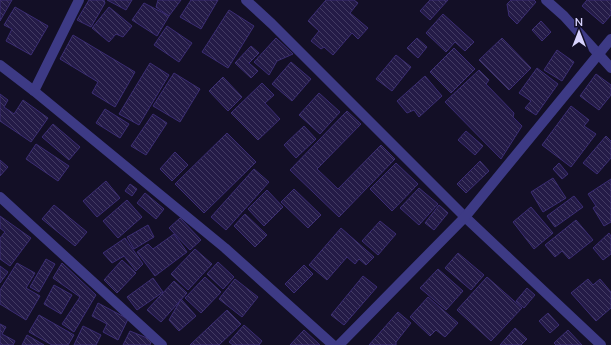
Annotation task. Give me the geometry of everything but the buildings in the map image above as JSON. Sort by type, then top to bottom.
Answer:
[{"type":"street","points":[[34,91],[79,0]]},
{"type":"street","points":[[246,0],[272,24],[464,217],[602,345]]},
{"type":"street","points":[[546,0],[564,16],[611,68]]},
{"type":"street","points":[[339,345],[464,217],[611,39]]},
{"type":"street","points":[[0,65],[34,91],[225,248],[333,345]]},
{"type":"street","points":[[0,197],[162,345]]}]
